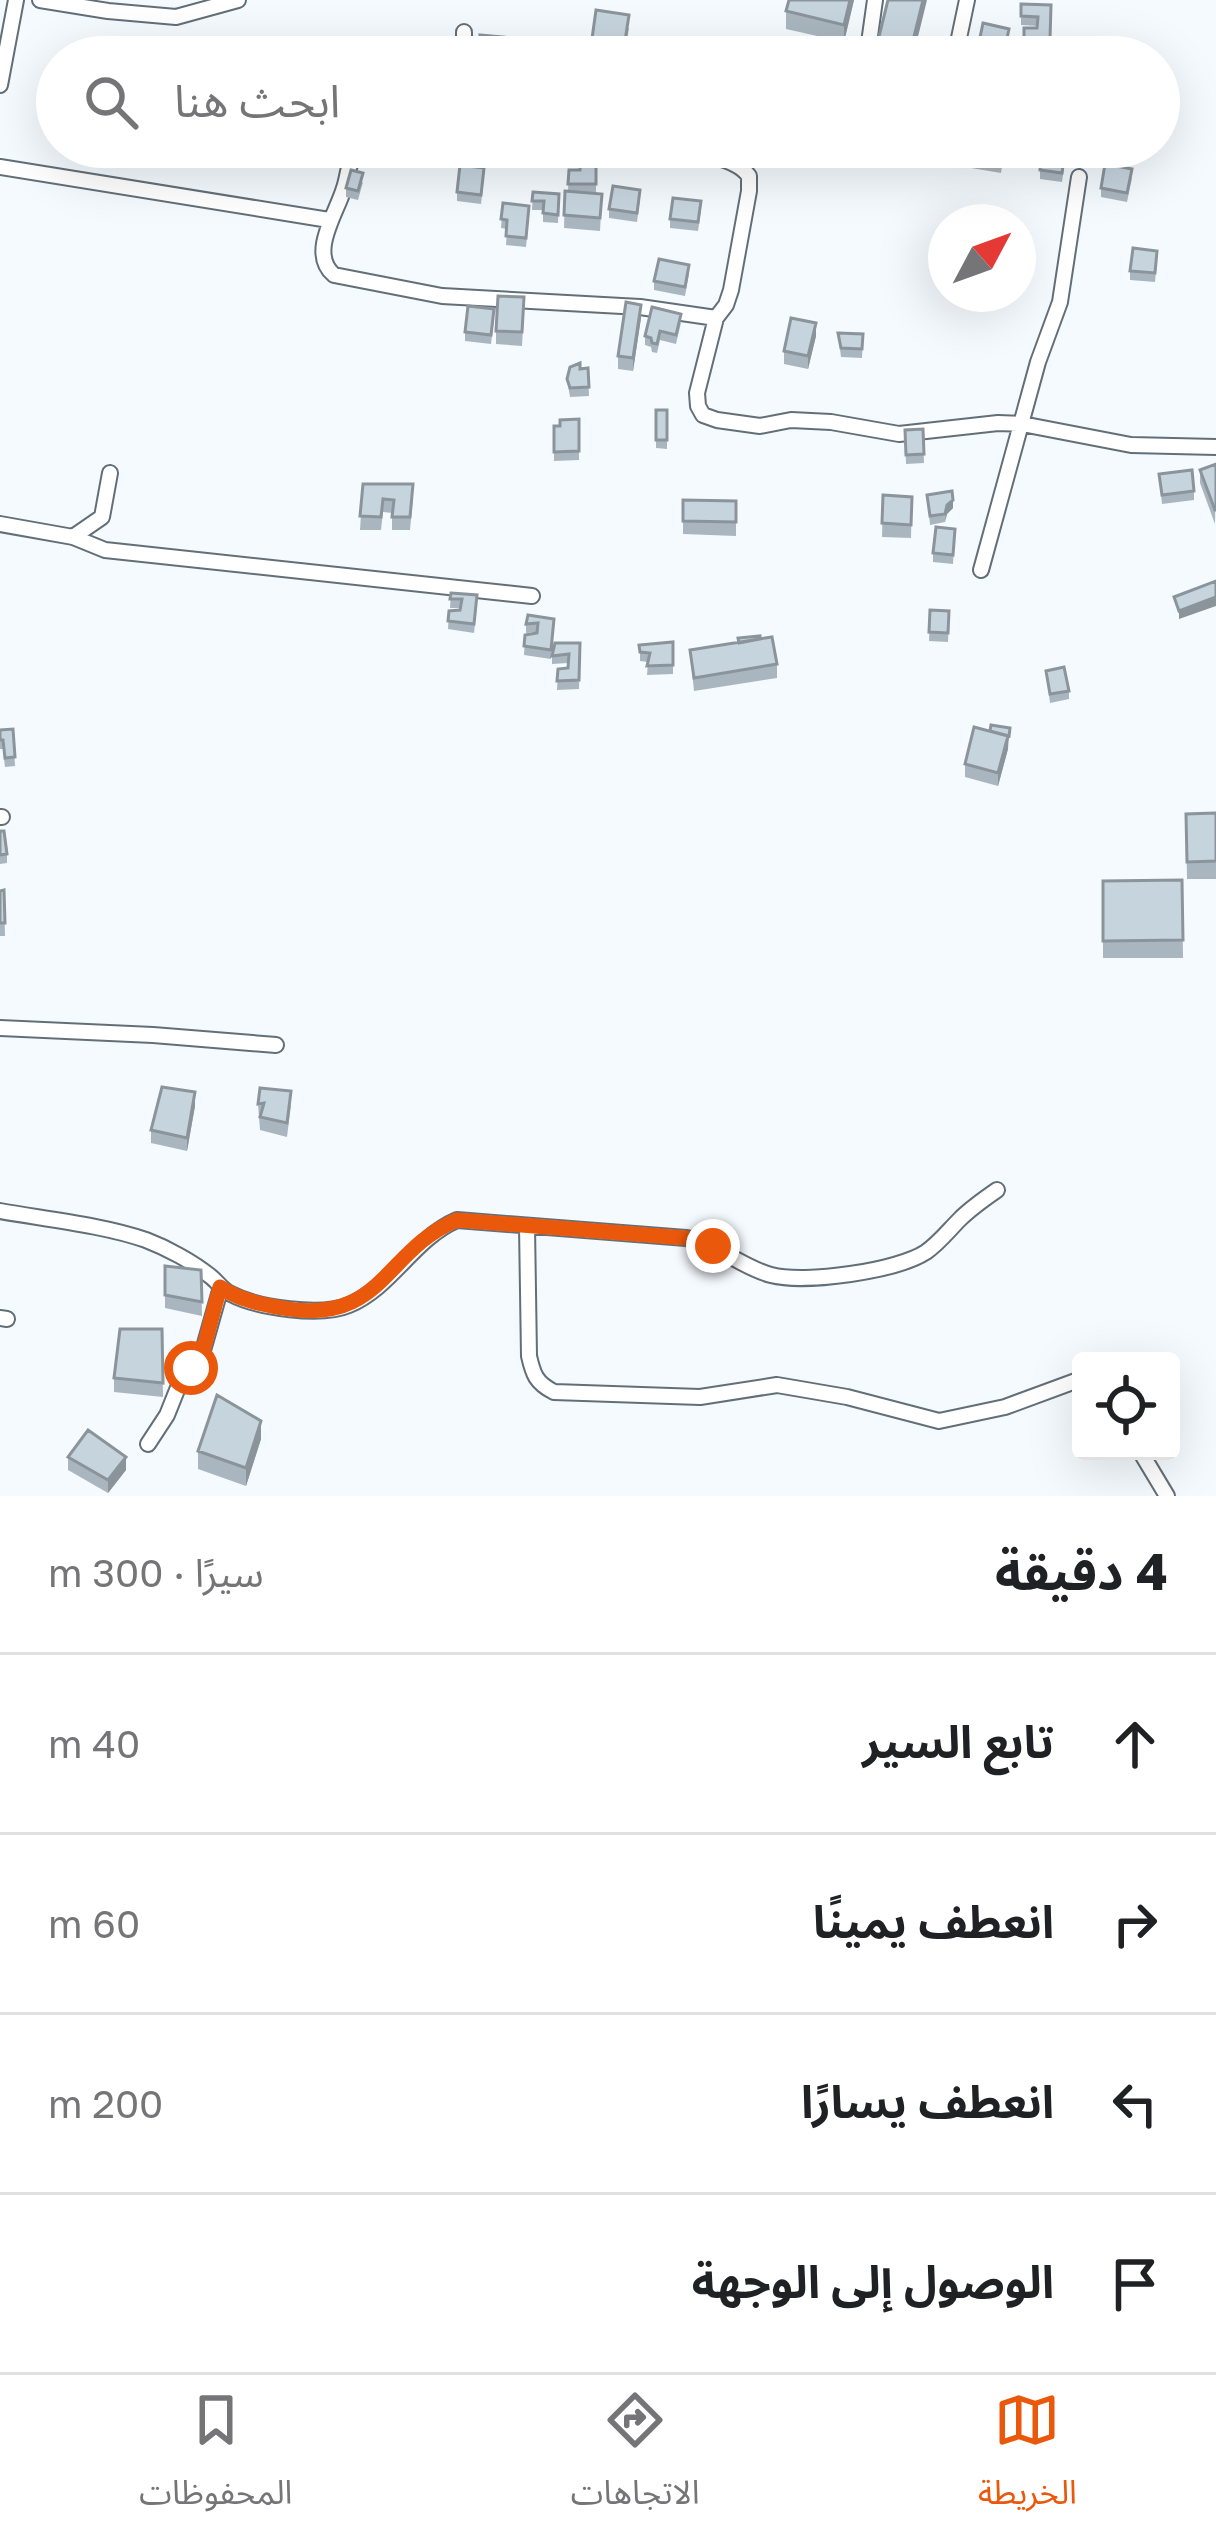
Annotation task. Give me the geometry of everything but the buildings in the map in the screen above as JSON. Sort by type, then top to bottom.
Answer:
[{"type":"street","points":[[0,85],[16,0]]},
{"type":"street","points":[[40,0],[176,17],[238,0]]},
{"type":"street","points":[[870,36],[875,0]]},
{"type":"street","points":[[959,36],[967,0]]},
{"type":"street","points":[[0,167],[329,220]]},
{"type":"street","points":[[349,168],[338,207],[329,220],[324,257],[334,275],[442,296],[640,307],[716,318]]},
{"type":"street","points":[[742,168],[749,176],[749,191],[731,290],[716,318],[697,393],[704,415],[760,426],[791,420],[831,422],[899,434],[965,424],[1022,424],[1131,445],[1216,447]]},
{"type":"street","points":[[981,570],[1038,362],[1060,302],[1079,176]]},
{"type":"street","points":[[73,537],[102,517],[110,473]]},
{"type":"street","points":[[0,524],[37,528],[105,550],[532,596]]},
{"type":"street","points":[[0,1028],[276,1046]]},
{"type":"street","points":[[0,1211],[147,1240],[241,1298],[291,1310],[345,1308],[375,1287],[436,1228],[457,1220],[702,1240],[770,1275],[823,1278],[907,1262],[927,1251],[997,1190]]},
{"type":"street","points":[[527,1226],[529,1356],[534,1376],[554,1392],[700,1397],[777,1384],[939,1421],[1005,1407],[1072,1382]]},
{"type":"street","points":[[148,1444],[204,1347],[220,1287]]},
{"type":"street","points":[[1145,1460],[1167,1496]]},
{"type":"route","points":[[191,1368],[204,1347],[220,1287],[241,1298],[291,1310],[345,1308],[375,1287],[436,1228],[457,1220],[686,1238],[713,1246]]}]
